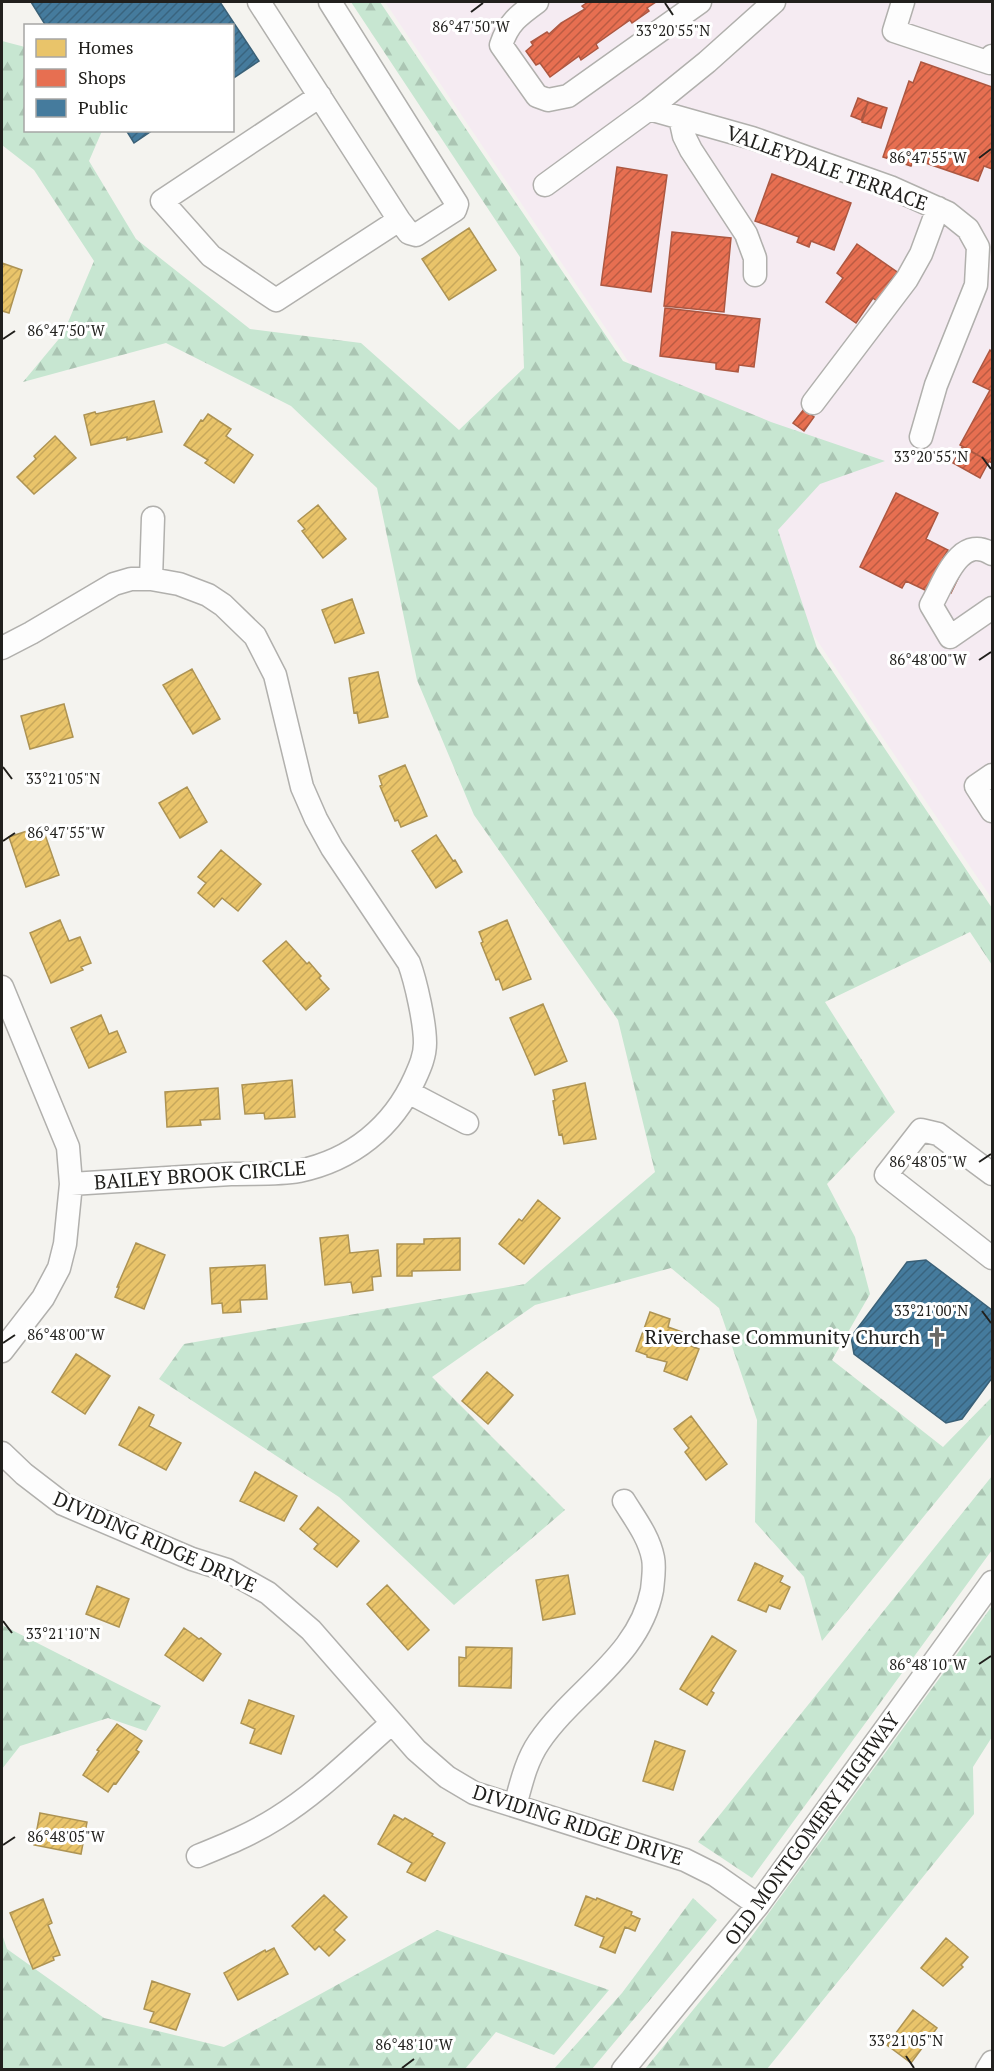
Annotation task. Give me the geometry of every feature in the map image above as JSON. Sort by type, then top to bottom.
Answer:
[{"type":"street","points":[[259,2],[399,220],[409,233],[416,235],[454,210],[457,204],[330,2]]},
{"type":"street","points":[[537,2],[520,14],[506,29],[501,45],[537,96],[548,100],[567,96],[700,2]]},
{"type":"street","points":[[545,185],[649,110],[774,2]]},
{"type":"street","points":[[903,2],[894,31],[990,63],[993,57]]},
{"type":"street","points":[[320,96],[162,201],[211,256],[276,300],[399,220]]},
{"type":"street","name":"VALLEYDALE TERRACE","points":[[649,110],[752,138],[890,187],[948,213],[969,229],[978,247],[976,285],[936,385],[921,437]]},
{"type":"street","points":[[680,118],[684,136],[691,150],[746,234],[755,258],[755,275]]},
{"type":"street","points":[[813,404],[907,279],[921,254],[938,208]]},
{"type":"street","points":[[151,579],[153,518]]},
{"type":"street","points":[[993,554],[986,550],[974,549],[961,555],[931,605],[950,637],[993,608]]},
{"type":"street","name":"BAILEY BROOK CIRCLE","points":[[2,648],[114,584],[131,579],[151,579],[179,584],[208,595],[223,604],[255,636],[275,675],[302,788],[316,819],[332,848],[401,949],[415,978],[425,1044],[422,1061],[408,1092],[392,1118],[361,1145],[314,1167],[277,1173],[71,1184]]},
{"type":"street","points":[[993,775],[976,786],[993,812]]},
{"type":"street","points":[[2,987],[68,1147],[71,1184],[65,1244],[59,1268],[43,1298],[2,1351]]},
{"type":"street","points":[[408,1092],[467,1123]]},
{"type":"street","points":[[993,1174],[938,1134],[921,1130],[886,1175],[993,1258]]},
{"type":"street","name":"DIVIDING RIDGE DRIVE","points":[[2,1453],[24,1474],[63,1504],[192,1559],[227,1570],[268,1593],[311,1630],[416,1750],[447,1778],[474,1793],[685,1860],[715,1875],[758,1905]]},
{"type":"street","points":[[515,1806],[528,1763],[538,1743],[630,1642],[650,1601],[654,1578],[653,1558],[643,1531],[624,1501]]},
{"type":"street","name":"OLD MONTGOMERY HIGHWAY","points":[[623,2070],[758,1905],[993,1582]]},
{"type":"street","points":[[198,1856],[245,1836],[278,1818],[336,1773],[392,1723]]},
{"type":"street","points":[[987,2070],[993,2062]]},
{"type":"shaded area","points":[[385,2],[992,2],[992,899]]},
{"type":"green space","points":[[351,2],[380,2],[623,361],[771,422],[885,461],[820,484],[778,530],[817,648],[992,908],[992,965],[970,932],[825,1002],[895,1112],[827,1184],[855,1237],[870,1294],[832,1360],[943,1447],[992,1397],[992,1433],[822,1641],[804,1577],[755,1522],[757,1420],[719,1308],[671,1268],[535,1305],[432,1377],[565,1510],[454,1605],[339,1497],[159,1379],[184,1344],[525,1284],[655,1172],[618,1020],[474,815],[417,680],[377,488],[291,406],[166,343],[23,382],[63,334],[94,261],[34,170],[2,145],[2,41],[24,47],[24,132],[102,132],[89,161],[136,239],[250,329],[361,343],[459,430],[524,368],[520,257]]},
{"type":"green space","points":[[992,1476],[992,1550],[752,1878],[698,1842]]},
{"type":"green space","points":[[992,1606],[992,1737],[973,1767],[974,1814],[767,2069],[645,2069],[741,1951]]},
{"type":"green space","points":[[2,1625],[161,1706],[146,1731],[108,1718],[20,1746],[2,1769]]},
{"type":"green space","points":[[693,1898],[717,1920],[592,2069],[554,2069],[622,1993]]},
{"type":"green space","points":[[437,1930],[609,1990],[554,2055],[496,2032],[465,2069],[2,2069],[2,1934],[7,1949],[104,2018],[224,2047]]},
{"type":"building: Homes","points":[[469,228],[496,270],[449,300],[422,259]]},
{"type":"building: Homes","points":[[2,263],[22,270],[9,313],[2,311]]},
{"type":"building: Homes","points":[[154,401],[162,432],[91,445],[84,415]]},
{"type":"building: Homes","points":[[208,414],[231,429],[226,436],[253,455],[234,483],[205,463],[208,460],[184,445],[201,420],[203,421]]},
{"type":"building: Homes","points":[[55,436],[76,458],[34,494],[17,477],[36,459],[34,456]]},
{"type":"building: Homes","points":[[318,505],[346,539],[323,558],[302,531],[305,529],[298,521]]},
{"type":"building: Homes","points":[[352,599],[364,633],[335,643],[322,610]]},
{"type":"building: Homes","points":[[192,669],[220,719],[193,734],[163,685]]},
{"type":"building: Homes","points":[[378,672],[388,717],[359,723],[357,712],[354,713],[349,678]]},
{"type":"building: Homes","points":[[64,704],[73,737],[30,749],[21,716]]},
{"type":"building: Homes","points":[[405,765],[427,816],[401,827],[398,820],[395,821],[380,786],[382,785],[379,776]]},
{"type":"building: Homes","points":[[187,787],[207,822],[180,838],[159,803]]},
{"type":"building: Homes","points":[[42,826],[59,875],[26,887],[9,837]]},
{"type":"building: Homes","points":[[436,835],[462,872],[436,888],[412,851]]},
{"type":"building: Homes","points":[[221,850],[261,884],[238,911],[222,898],[214,907],[198,893],[206,883],[198,877]]},
{"type":"building: Homes","points":[[60,920],[69,941],[80,937],[91,963],[81,967],[83,970],[51,983],[30,933]]},
{"type":"building: Homes","points":[[507,920],[531,979],[503,990],[499,979],[496,980],[479,932]]},
{"type":"building: Homes","points":[[286,941],[307,964],[309,962],[329,989],[306,1010],[263,961]]},
{"type":"building: Homes","points":[[543,1004],[567,1061],[535,1075],[510,1018]]},
{"type":"building: Homes","points":[[101,1015],[109,1034],[117,1031],[126,1052],[89,1068],[71,1028]]},
{"type":"building: Homes","points":[[292,1080],[295,1117],[265,1119],[264,1113],[245,1114],[242,1085]]},
{"type":"building: Homes","points":[[585,1083],[596,1139],[564,1144],[562,1134],[559,1135],[553,1090]]},
{"type":"building: Homes","points":[[218,1088],[220,1119],[200,1120],[201,1125],[167,1127],[165,1092]]},
{"type":"building: Homes","points":[[538,1200],[560,1218],[524,1264],[499,1244],[519,1219],[522,1221]]},
{"type":"building: Homes","points":[[348,1235],[350,1253],[378,1250],[381,1276],[372,1277],[373,1290],[353,1293],[351,1282],[325,1285],[320,1238]]},
{"type":"building: Homes","points":[[460,1238],[460,1270],[412,1271],[412,1276],[397,1276],[397,1244],[424,1244],[424,1239]]},
{"type":"building: Homes","points":[[136,1243],[165,1255],[144,1309],[115,1297]]},
{"type":"building: Homes","points":[[265,1265],[267,1299],[240,1300],[241,1312],[223,1313],[222,1303],[212,1304],[210,1268]]},
{"type":"building: Homes","points":[[650,1312],[670,1319],[668,1327],[682,1332],[678,1341],[699,1349],[687,1380],[664,1371],[667,1362],[647,1357],[636,1351]]},
{"type":"building: Homes","points":[[76,1354],[110,1376],[85,1414],[52,1392]]},
{"type":"building: Homes","points":[[487,1372],[513,1395],[488,1424],[462,1401]]},
{"type":"building: Homes","points":[[139,1407],[154,1415],[149,1426],[181,1443],[166,1470],[119,1445]]},
{"type":"building: Homes","points":[[691,1416],[727,1464],[706,1480],[685,1452],[689,1448],[674,1429]]},
{"type":"building: Homes","points":[[255,1472],[297,1496],[284,1521],[240,1501]]},
{"type":"building: Homes","points":[[318,1507],[359,1541],[337,1567],[314,1549],[318,1544],[300,1529]]},
{"type":"building: Homes","points":[[755,1563],[783,1576],[780,1582],[790,1587],[780,1609],[769,1605],[766,1612],[738,1600]]},
{"type":"building: Homes","points":[[568,1575],[575,1614],[543,1620],[536,1580]]},
{"type":"building: Homes","points":[[387,1585],[429,1630],[408,1650],[367,1604]]},
{"type":"building: Homes","points":[[97,1586],[129,1599],[119,1627],[86,1614]]},
{"type":"building: Homes","points":[[184,1628],[221,1654],[203,1681],[165,1655]]},
{"type":"building: Homes","points":[[712,1636],[736,1651],[711,1691],[714,1693],[707,1705],[680,1689]]},
{"type":"building: Homes","points":[[466,1647],[512,1648],[511,1688],[459,1686],[459,1657],[466,1658]]},
{"type":"building: Homes","points":[[249,1700],[294,1716],[281,1754],[250,1743],[255,1729],[241,1723]]},
{"type":"building: Homes","points":[[117,1724],[142,1741],[136,1750],[139,1752],[108,1792],[83,1775],[99,1751],[97,1750]]},
{"type":"building: Homes","points":[[655,1741],[685,1751],[673,1790],[643,1781]]},
{"type":"building: Homes","points":[[40,1813],[87,1822],[81,1854],[34,1845]]},
{"type":"building: Homes","points":[[394,1815],[403,1820],[405,1818],[445,1843],[425,1881],[407,1872],[412,1863],[378,1844]]},
{"type":"building: Homes","points":[[324,1895],[347,1917],[334,1930],[345,1940],[329,1956],[319,1946],[315,1950],[292,1926]]},
{"type":"building: Homes","points":[[586,1896],[632,1912],[631,1915],[640,1919],[635,1931],[625,1927],[615,1953],[600,1947],[604,1937],[575,1925]]},
{"type":"building: Homes","points":[[43,1899],[52,1923],[48,1925],[60,1955],[33,1969],[10,1913]]},
{"type":"building: Homes","points":[[946,1938],[968,1957],[961,1965],[963,1967],[943,1986],[921,1968]]},
{"type":"building: Homes","points":[[274,1948],[288,1974],[238,2000],[224,1973],[265,1950],[266,1952]]},
{"type":"building: Homes","points":[[152,1981],[190,1994],[176,2030],[150,2022],[154,2012],[144,2009]]},
{"type":"building: Homes","points":[[913,2010],[937,2028],[911,2063],[887,2045]]},
{"type":"building: Shops","points":[[588,2],[656,2],[647,8],[649,11],[632,23],[630,20],[596,44],[598,48],[581,60],[579,56],[550,77],[540,63],[536,65],[526,51],[533,45],[531,42],[547,32],[549,34],[561,23],[585,9],[582,6]]},
{"type":"building: Shops","points":[[921,62],[992,87],[992,169],[984,166],[978,181],[914,159],[911,166],[883,157],[909,81],[913,83]]},
{"type":"building: Shops","points":[[858,98],[868,102],[861,120],[851,116]]},
{"type":"building: Shops","points":[[868,102],[887,108],[881,128],[862,122]]},
{"type":"building: Shops","points":[[617,167],[667,175],[651,292],[601,285]]},
{"type":"building: Shops","points":[[772,174],[851,203],[834,250],[811,241],[809,247],[797,242],[799,237],[755,221]]},
{"type":"building: Shops","points":[[672,232],[731,238],[724,312],[664,306]]},
{"type":"building: Shops","points":[[857,244],[900,274],[879,303],[873,298],[856,323],[826,302],[843,278],[837,273]]},
{"type":"building: Shops","points":[[665,308],[760,319],[754,367],[739,365],[738,372],[716,369],[716,363],[660,356]]},
{"type":"building: Shops","points":[[990,350],[992,352],[992,463],[960,445],[990,390],[973,382]]},
{"type":"building: Shops","points":[[804,409],[814,417],[804,431],[793,423]]},
{"type":"building: Shops","points":[[962,447],[989,461],[980,478],[953,463]]},
{"type":"building: Shops","points":[[896,493],[938,513],[926,539],[948,550],[943,558],[963,568],[951,593],[931,583],[927,591],[906,581],[902,588],[860,567]]},
{"type":"building: Public","points":[[31,2],[220,2],[259,61],[234,78],[234,24],[45,24]]},
{"type":"building: Public","points":[[127,132],[150,132],[134,143]]},
{"type":"building: Public","points":[[926,1260],[992,1310],[992,1378],[962,1419],[946,1423],[854,1354],[851,1337],[907,1262]]},
{"type":"place","name":"Riverchase Community Church","points":[[937,1337]]}]
